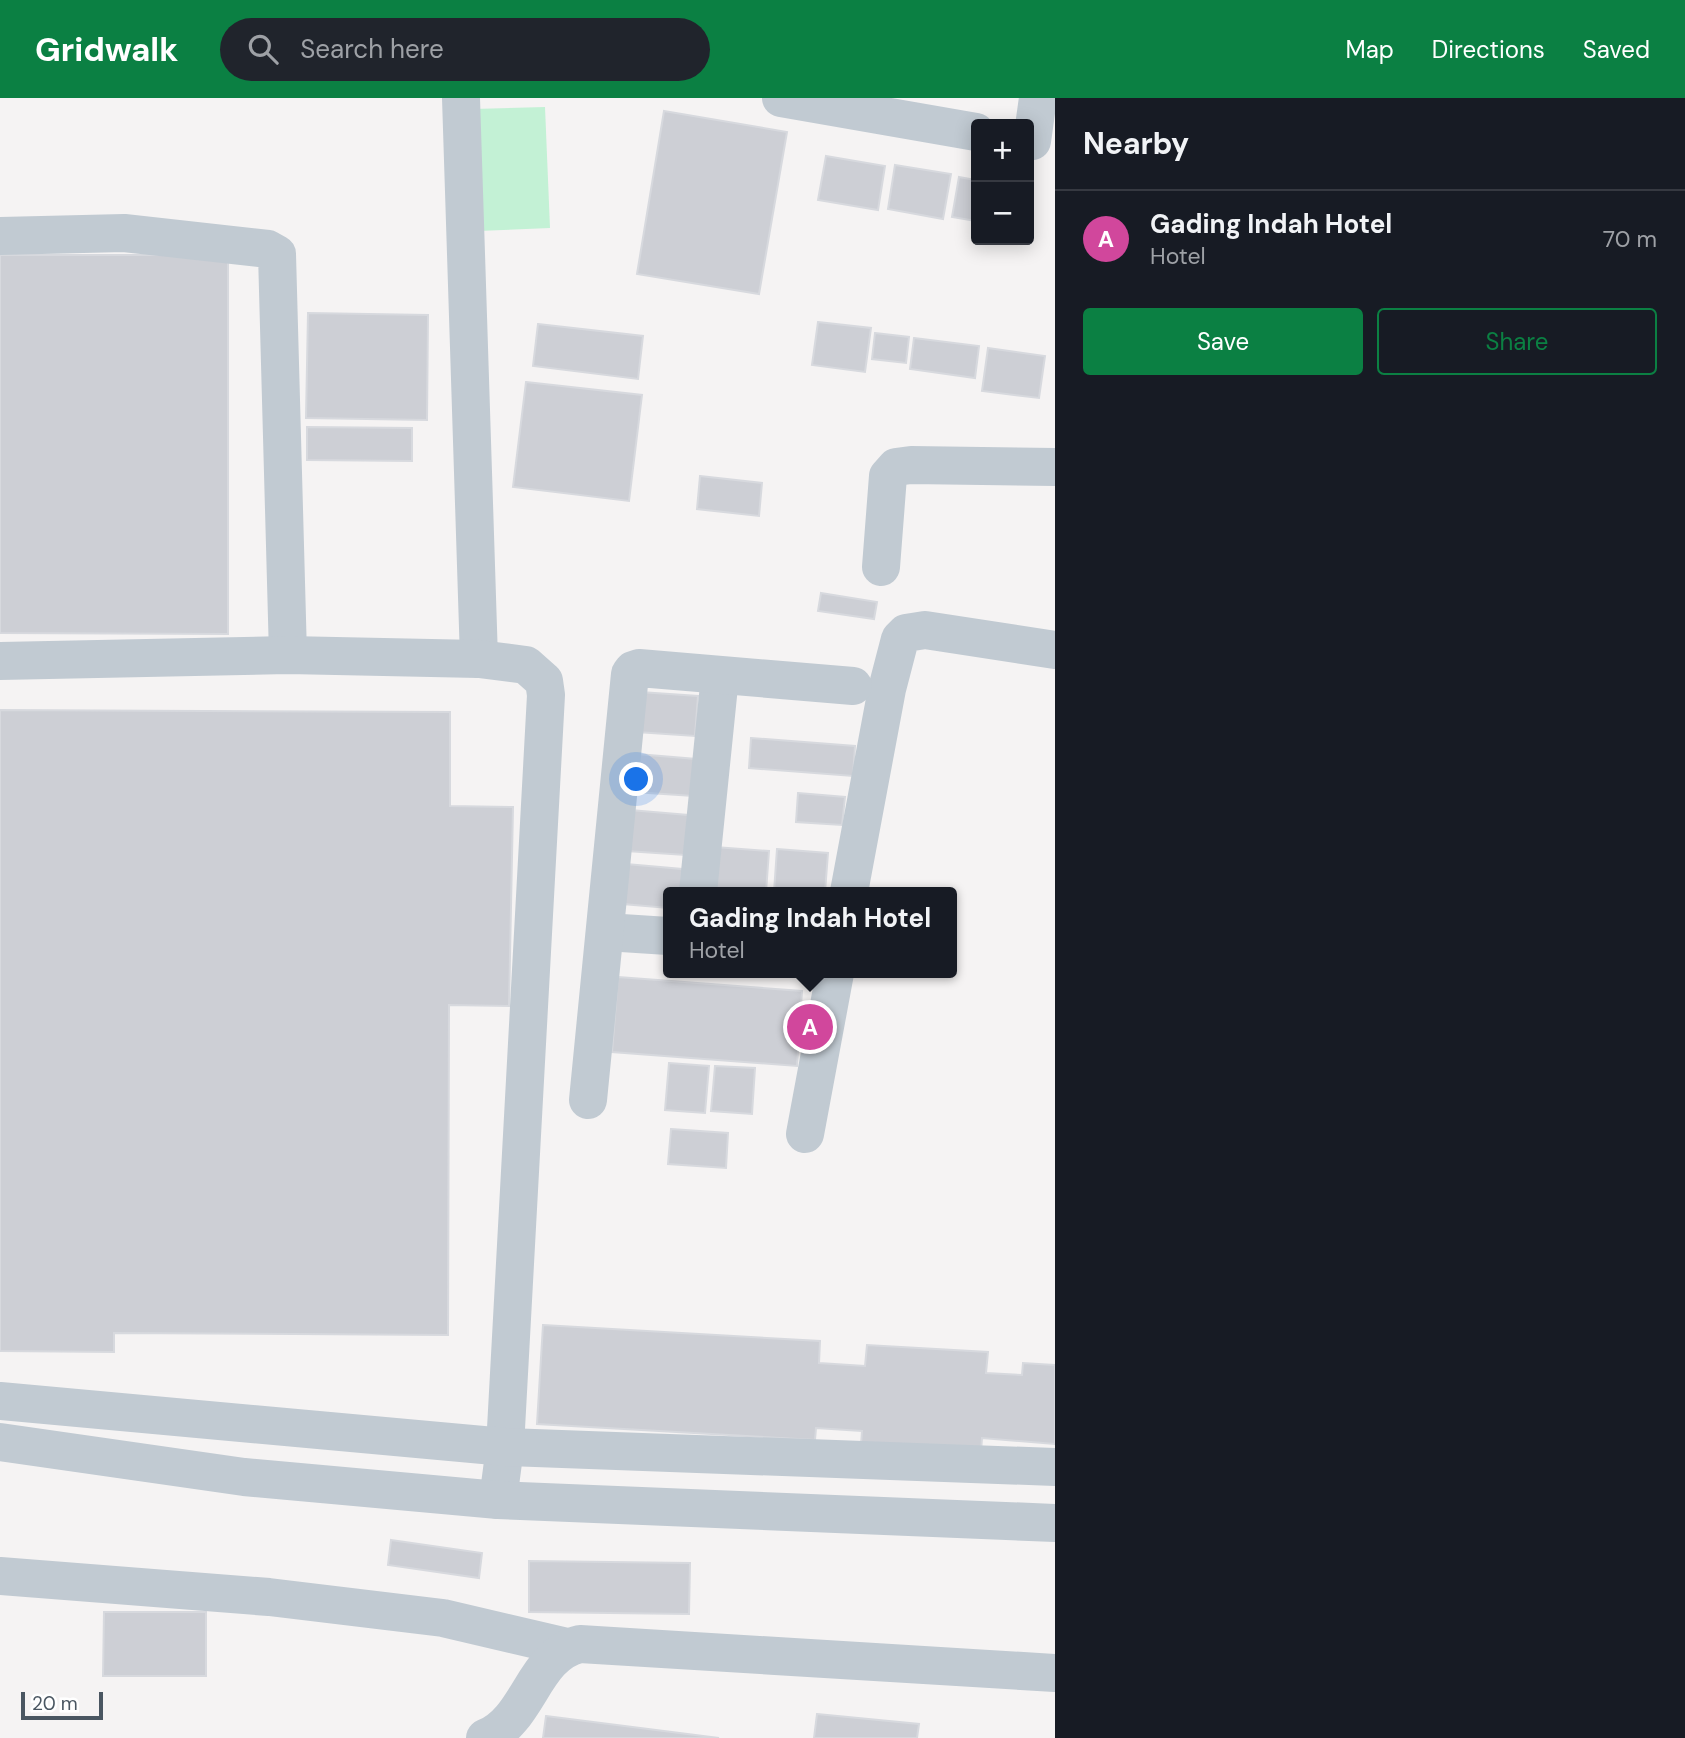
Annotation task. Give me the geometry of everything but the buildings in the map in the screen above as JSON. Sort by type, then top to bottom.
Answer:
[{"type":"lane","points":[[461,98],[479,659]]},
{"type":"lane","points":[[781,98],[927,110],[971,130]]},
{"type":"lane","points":[[1038,98],[1039,142]]},
{"type":"lane","points":[[0,236],[124,233],[268,249],[277,254],[288,655]]},
{"type":"lane","points":[[881,567],[888,476],[896,467],[1055,467]]},
{"type":"lane","points":[[850,887],[887,689],[900,639],[906,633],[925,629],[1055,650]]},
{"type":"lane","points":[[0,661],[288,655],[479,659],[526,665],[544,681],[546,695],[505,1447],[498,1500]]},
{"type":"lane","points":[[588,1100],[630,674],[639,668],[853,686]]},
{"type":"lane","points":[[699,887],[720,676]]},
{"type":"lane","points":[[606,932],[663,936]]},
{"type":"lane","points":[[805,1134],[834,978]]},
{"type":"lane","points":[[0,1401],[505,1447],[1055,1467]]},
{"type":"lane","points":[[244,1477],[251,1423]]},
{"type":"lane","points":[[0,1442],[244,1477],[498,1500],[1055,1523]]},
{"type":"lane","points":[[0,1576],[269,1597],[443,1618],[567,1647]]},
{"type":"lane","points":[[485,1738],[495,1734],[515,1716],[540,1675],[557,1654],[567,1647],[580,1644],[1055,1673]]},
{"type":"lane","points":[[532,1738],[540,1675]]},
{"type":"green space","points":[[545,107],[550,228],[478,231],[473,109]]},
{"type":"place","name":"Gading Indah Hotel","points":[[810,1027]]}]
